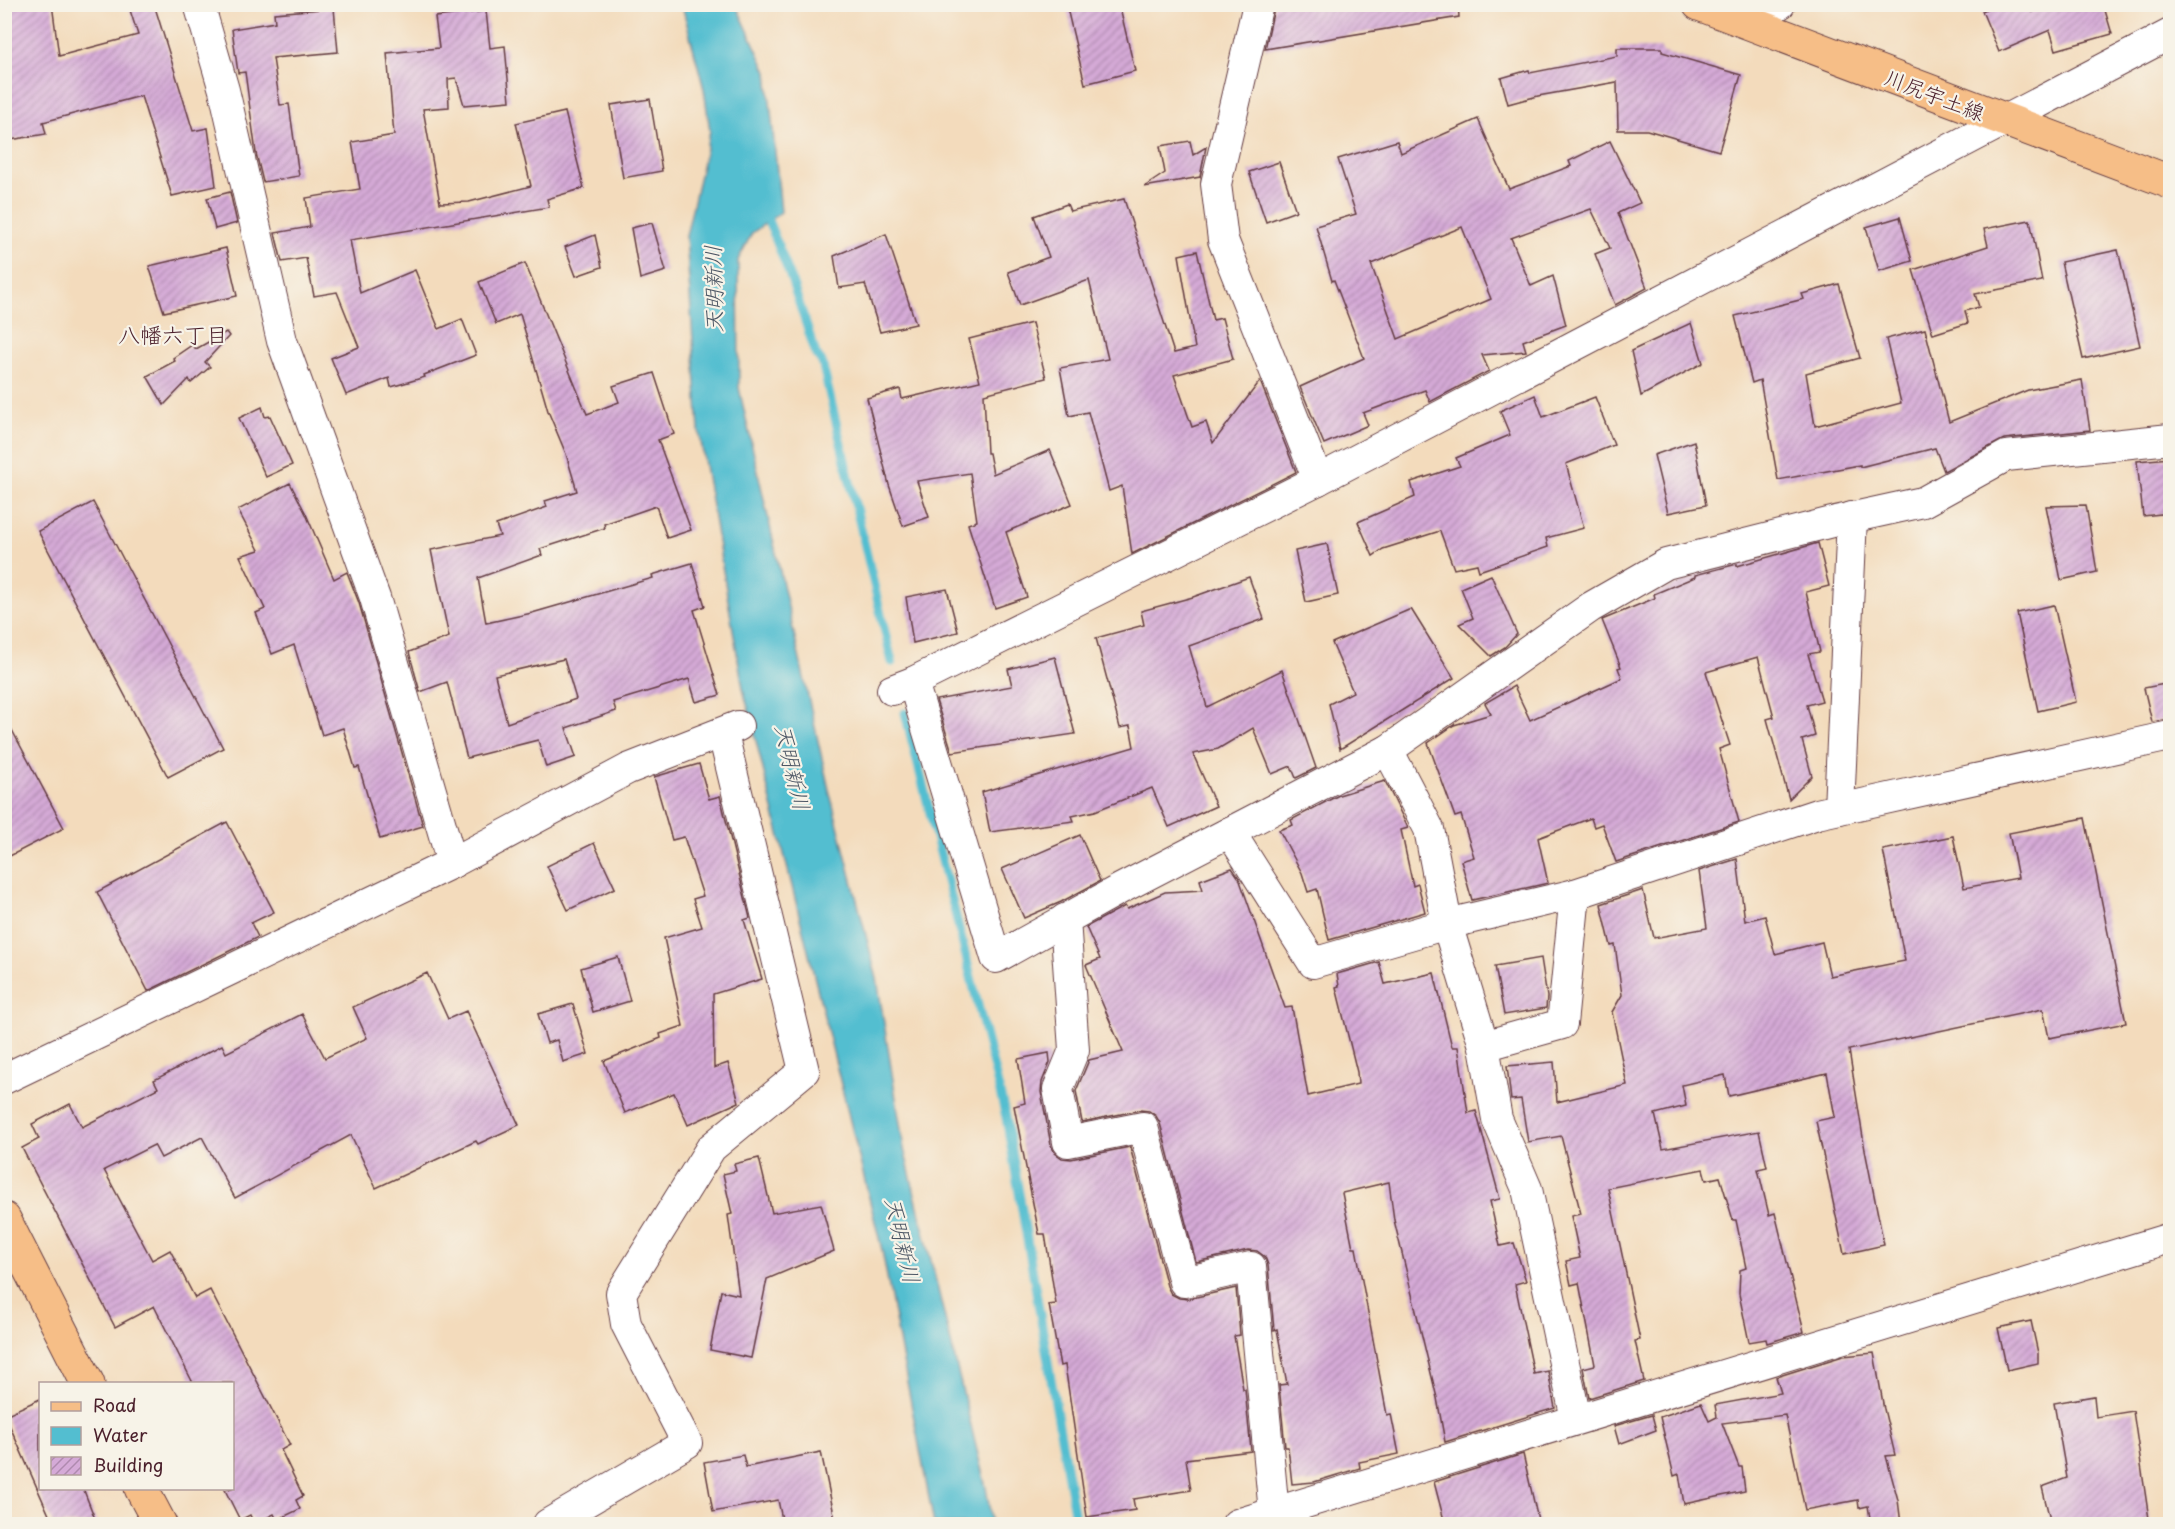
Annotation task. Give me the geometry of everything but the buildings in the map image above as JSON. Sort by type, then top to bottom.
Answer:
[{"type":"main road","name":"川尻宇土線","points":[[1699,4],[2170,182]]},
{"type":"main road","points":[[4,1219],[87,1382]]},
{"type":"main road","points":[[142,1490],[160,1524]]},
{"type":"street","points":[[199,4],[225,90],[282,341],[375,598],[452,863]]},
{"type":"street","points":[[1258,4],[1216,184],[1223,240],[1318,480]]},
{"type":"street","points":[[1747,23],[1780,4]]},
{"type":"street","points":[[2170,34],[1318,480],[902,686],[996,958],[1065,919],[1388,750],[1591,607],[1666,564],[1852,517],[1923,502],[2006,456],[2170,439]]},
{"type":"street","points":[[1839,809],[1852,517]]},
{"type":"street","points":[[4,1078],[452,863],[628,769],[730,730],[804,1071],[711,1148],[621,1293],[626,1324],[687,1443],[548,1524]]},
{"type":"street","points":[[1230,832],[1313,963],[1447,924],[1575,894],[1817,814],[2170,736]]},
{"type":"street","points":[[1388,750],[1429,829],[1447,924],[1484,1046],[1497,1119],[1527,1189],[1576,1419]]},
{"type":"street","points":[[1484,1046],[1562,1023],[1575,894]]},
{"type":"street","points":[[1065,919],[1074,1050],[1058,1089],[1068,1142],[1143,1127],[1184,1282],[1251,1267],[1274,1513]]},
{"type":"street","points":[[1237,1524],[2170,1238]]},
{"type":"water","name":"天明新川","points":[[682,5],[736,5],[767,72],[781,212],[752,233],[738,260],[739,388],[829,790],[877,979],[904,1149],[986,1488],[992,1524],[934,1524],[882,1250],[743,688],[699,430],[686,236],[710,131],[704,89]]},
{"type":"waterway","points":[[764,210],[789,273],[816,354],[822,362],[892,662]]},
{"type":"waterway","points":[[905,713],[1006,1117],[1076,1524]]},
{"type":"district","name":"八幡六丁目","points":[[173,333]]}]
